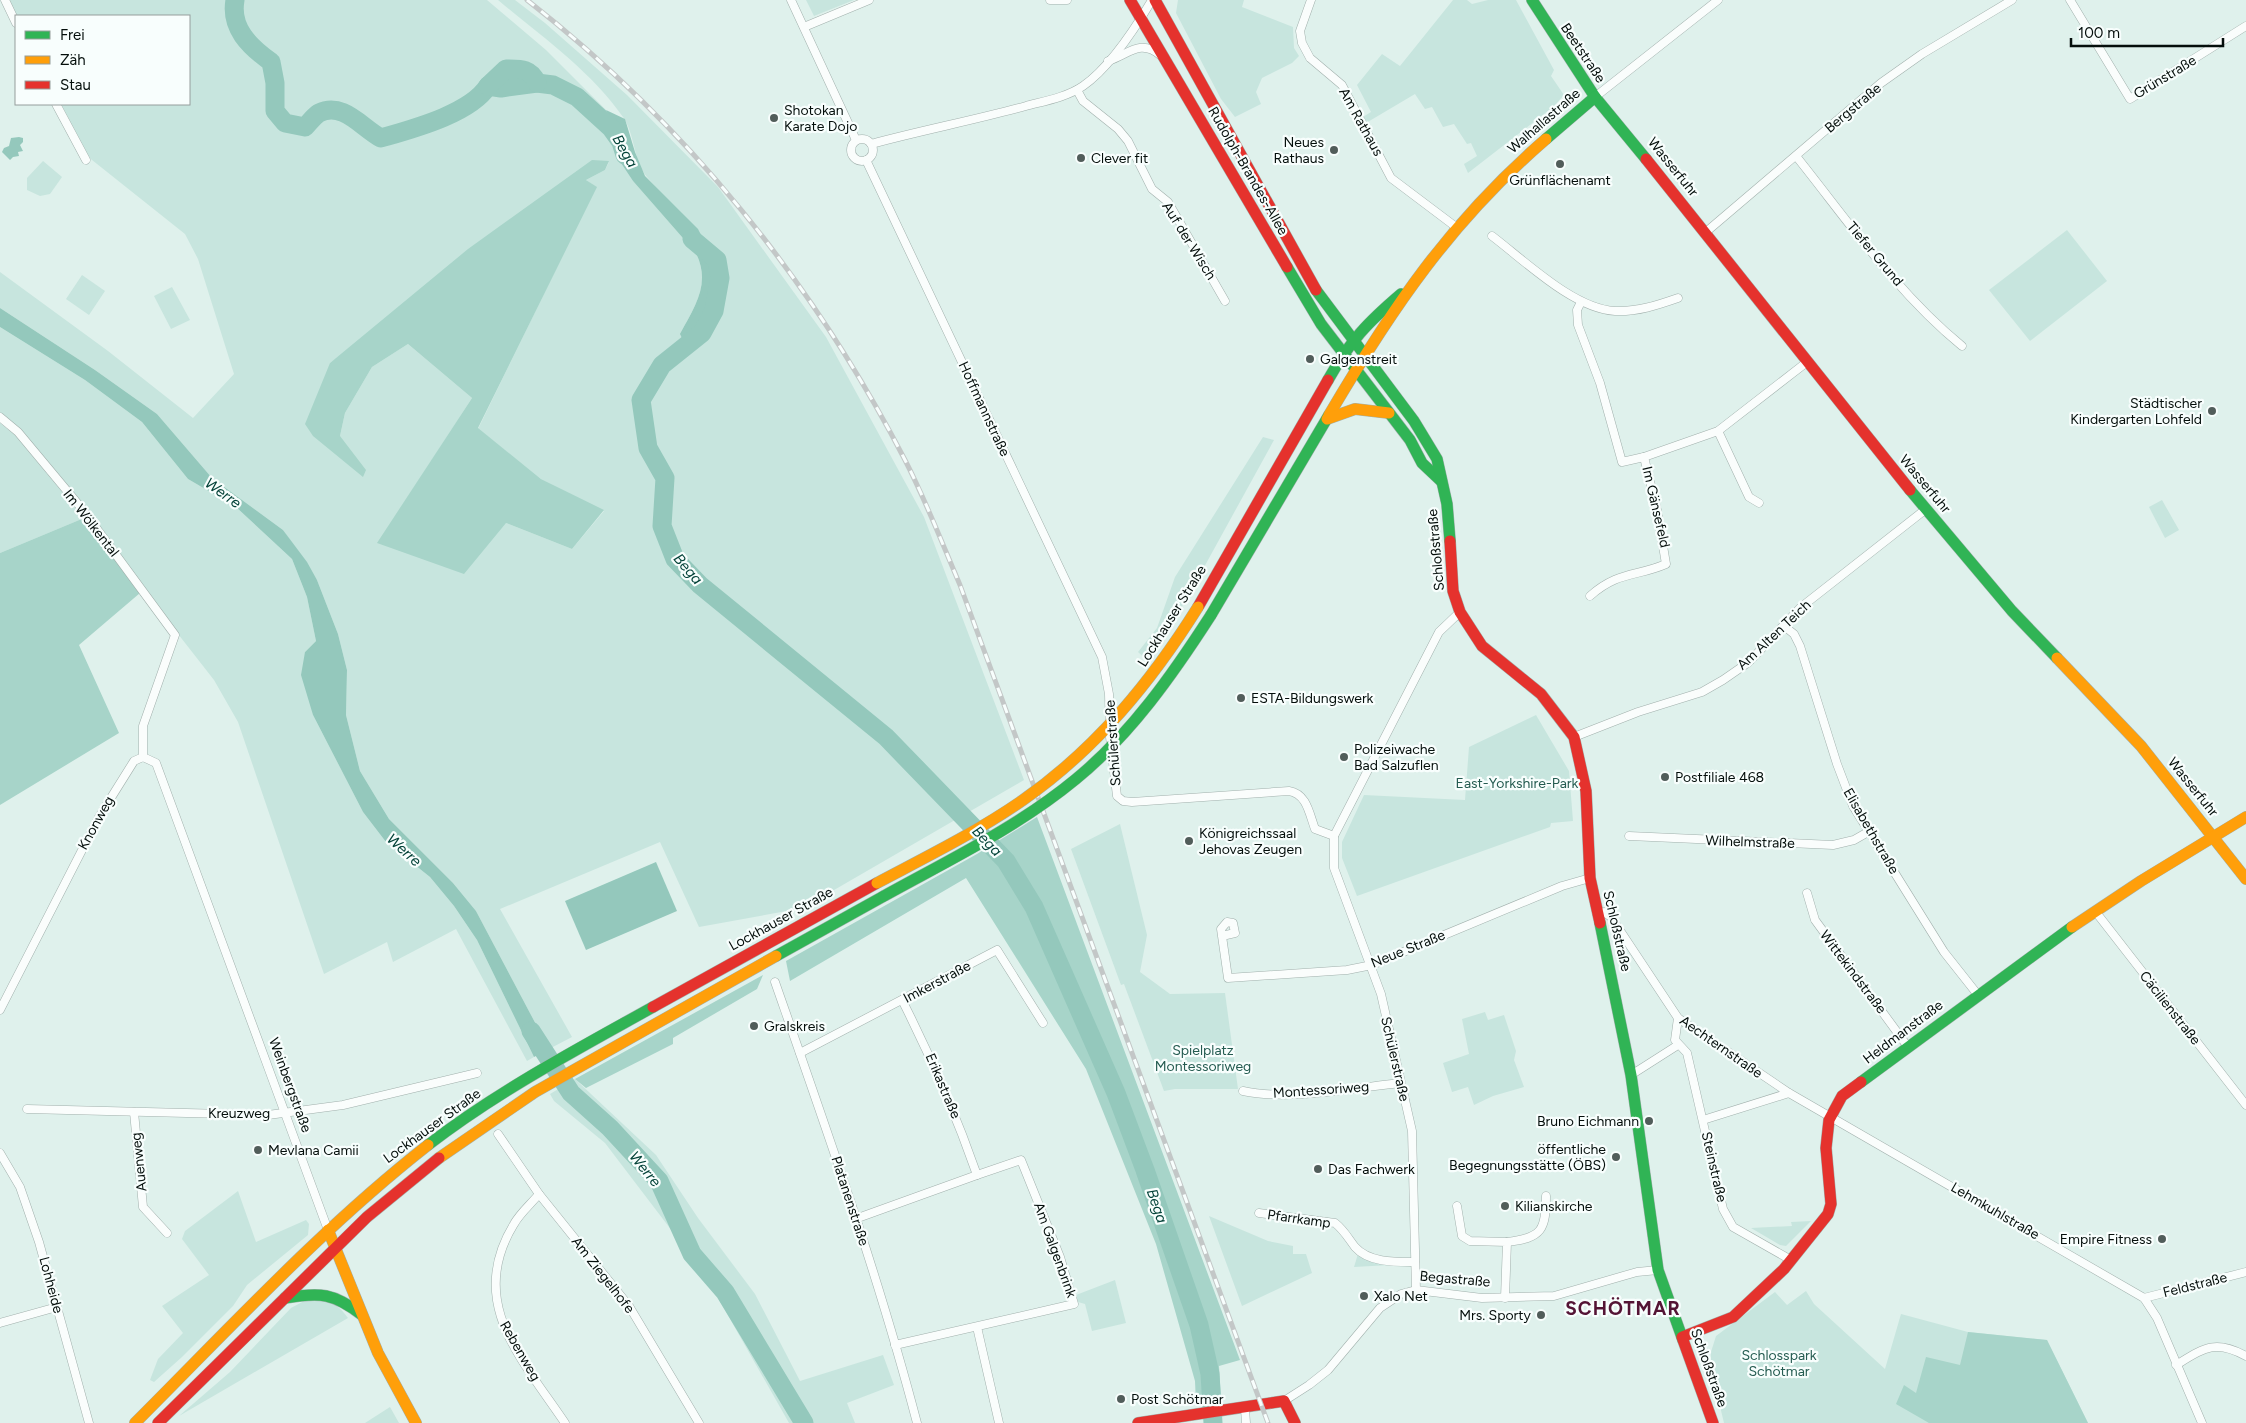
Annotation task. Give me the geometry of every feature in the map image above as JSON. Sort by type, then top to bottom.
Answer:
[{"type":"main road","name":"Rudolph-Brandes-Allee","points":[[1130,0],[1321,324],[1343,354]]},
{"type":"main road","name":"Rudolph-Brandes-Allee","points":[[1153,0],[1306,274],[1352,340]]},
{"type":"main road","name":"Beetstraße","points":[[1532,0],[1552,34],[1595,97]]},
{"type":"main road","name":"Walhallastraße","points":[[1355,371],[1411,286],[1456,227],[1510,170],[1595,97]]},
{"type":"main road","name":"Wasserfuhr","points":[[1595,97],[1706,232],[1807,362],[1926,509],[2012,611],[2124,727],[2246,878]]},
{"type":"main road","name":"Walhallastraße","points":[[1343,354],[1352,340],[1378,312],[1411,286]]},
{"type":"main road","name":"Schloßstraße","points":[[1352,340],[1428,442],[1437,459],[1448,510],[1453,591],[1460,612],[1482,646],[1541,694],[1574,737],[1586,791],[1590,878],[1631,1075],[1658,1270],[1713,1423]]},
{"type":"main road","points":[[1343,354],[1410,440],[1422,463],[1441,482]]},
{"type":"main road","name":"Lockhauser Straße","points":[[135,1423],[328,1230],[399,1168],[454,1125],[524,1078],[877,884],[1005,811],[1041,787],[1069,764],[1105,731],[1136,697],[1166,659],[1198,607],[1343,354]]},
{"type":"main road","points":[[158,1423],[335,1248],[415,1176],[465,1138],[535,1092],[597,1055],[1010,825],[1076,779],[1109,748],[1165,685],[1211,615],[1355,371]]},
{"type":"main road","points":[[1327,419],[1355,409],[1389,413]]},
{"type":"main road","name":"Heldmanstraße","points":[[1682,1337],[1733,1317],[1791,1260],[1828,1214],[1830,1204],[1827,1146],[1830,1115],[1842,1096],[2095,911],[2159,868],[2246,817]]},
{"type":"main road","name":"Weinbergstraße","points":[[328,1230],[362,1316],[394,1389],[416,1423]]},
{"type":"main road","points":[[285,1298],[313,1294],[332,1295],[362,1316]]},
{"type":"main road","points":[[1284,1401],[1295,1423]]},
{"type":"main road","name":"Begastraße","points":[[1138,1423],[1174,1420],[1284,1401]]},
{"type":"street","points":[[5,0],[15,21]]},
{"type":"street","points":[[791,0],[856,140]]},
{"type":"street","points":[[804,27],[869,0]]},
{"type":"street","points":[[1050,0],[1067,0]]},
{"type":"street","points":[[871,144],[1008,111],[1077,90],[1097,74],[1108,62],[1142,18],[1153,0]]},
{"type":"street","name":"Am Rathaus","points":[[1311,0],[1300,31],[1302,43],[1310,58],[1342,85],[1391,178],[1456,227]]},
{"type":"street","name":"Walhallastraße","points":[[1595,97],[1718,0]]},
{"type":"street","name":"Bergstraße","points":[[1706,232],[1888,78],[1922,54],[2012,0]]},
{"type":"street","name":"Grünstraße","points":[[2070,0],[2130,99],[2246,26]]},
{"type":"street","points":[[1108,62],[1119,58],[1131,49],[1143,46],[1153,49],[1164,56]]},
{"type":"street","name":"Auf der Wisch","points":[[1077,90],[1082,102],[1123,135],[1152,189],[1168,202],[1225,301]]},
{"type":"street","points":[[57,105],[86,160]]},
{"type":"street","points":[[865,139],[871,144],[872,153],[866,160],[858,160],[852,155],[851,147],[856,140],[865,139]]},
{"type":"street","name":"Tiefer Grund","points":[[1796,156],[1884,267],[1938,326],[1962,346]]},
{"type":"street","name":"Hoffmannstraße","points":[[866,160],[1102,657]]},
{"type":"street","points":[[1492,236],[1581,302],[1600,309],[1630,311],[1678,298]]},
{"type":"street","name":"Im Gänsefeld","points":[[1581,302],[1577,310],[1578,325],[1600,383],[1622,462],[1644,457],[1718,431],[1807,362]]},
{"type":"street","name":"Im Wölkental","points":[[0,417],[18,432],[83,510],[175,635],[143,726],[143,757]]},
{"type":"street","points":[[1718,431],[1749,497],[1759,503]]},
{"type":"street","name":"Im Gänsefeld","points":[[1590,596],[1603,584],[1630,573],[1666,564],[1657,510],[1644,457]]},
{"type":"street","name":"Am Alten Teich","points":[[1574,737],[1638,712],[1702,692],[1749,662],[1800,608],[1926,509]]},
{"type":"street","name":"Schülerstraße","points":[[1416,1290],[1412,1131],[1381,994],[1372,965],[1334,868],[1334,836],[1439,632],[1460,612]]},
{"type":"street","name":"Elisabethstraße","points":[[1784,626],[1794,634],[1800,646],[1847,793],[1868,832],[1944,952],[1978,995]]},
{"type":"street","name":"Schülerstraße","points":[[1102,657],[1109,694],[1109,721],[1116,792],[1123,801],[1169,800],[1288,791],[1298,792],[1304,799],[1315,828],[1334,836]]},
{"type":"street","name":"Knonweg","points":[[0,1010],[99,817],[134,761],[143,757]]},
{"type":"street","name":"Weinbergstraße","points":[[143,757],[156,764],[328,1230]]},
{"type":"street","name":"Wilhelmstraße","points":[[1629,836],[1833,845],[1854,840],[1868,832]]},
{"type":"street","name":"Neue Straße","points":[[1222,936],[1228,978],[1347,970],[1372,965],[1562,886],[1590,878]]},
{"type":"street","name":"Wittekindstraße","points":[[1807,893],[1815,920],[1908,1046]]},
{"type":"street","name":"Cäcilienstraße","points":[[2095,911],[2246,1105]]},
{"type":"street","name":"Aechternstraße","points":[[1597,914],[1604,912],[1611,916],[1678,1018],[1789,1093],[1830,1115]]},
{"type":"street","name":"Imkerstraße","points":[[800,1053],[997,950],[1043,1023]]},
{"type":"street","name":"Platanenstraße","points":[[775,982],[855,1219],[895,1345],[917,1423]]},
{"type":"street","name":"Erikastraße","points":[[902,1000],[933,1061],[960,1125],[977,1175]]},
{"type":"street","name":"Steinstraße","points":[[1678,1018],[1675,1040],[1678,1046],[1687,1053],[1723,1209],[1733,1227],[1791,1260]]},
{"type":"street","points":[[1631,1075],[1678,1046]]},
{"type":"street","name":"Kreuzweg","points":[[27,1108],[268,1115],[343,1105],[477,1074]]},
{"type":"street","name":"Montessoriweg","points":[[1243,1091],[1255,1094],[1323,1092],[1400,1083]]},
{"type":"street","points":[[1703,1120],[1789,1093]]},
{"type":"street","name":"Auenweg","points":[[134,1112],[143,1207],[167,1233]]},
{"type":"street","name":"Lehmkuhlstraße","points":[[1830,1115],[2144,1298],[2157,1318],[2202,1423]]},
{"type":"street","name":"Am Ziegelhofe","points":[[498,1134],[539,1194],[629,1306],[699,1423]]},
{"type":"street","name":"Lohheide","points":[[0,1153],[20,1186],[39,1242],[88,1423]]},
{"type":"street","name":"Am Galgenbrink","points":[[977,1175],[1021,1160],[1060,1257],[1074,1304],[977,1327]]},
{"type":"street","points":[[855,1219],[977,1175]]},
{"type":"street","name":"Rebenweg","points":[[539,1194],[515,1222],[504,1243],[494,1271],[495,1296],[502,1324],[566,1423]]},
{"type":"street","points":[[1457,1206],[1462,1236],[1470,1241],[1507,1242],[1527,1239],[1536,1235],[1543,1224],[1546,1196]]},
{"type":"street","name":"Pfarrkamp","points":[[1259,1213],[1335,1223],[1344,1230],[1356,1248],[1364,1254],[1394,1262],[1415,1262]]},
{"type":"street","points":[[1505,1298],[1507,1242]]},
{"type":"street","name":"Begastraße","points":[[1284,1401],[1310,1385],[1328,1370],[1380,1308],[1400,1294],[1416,1290],[1482,1298],[1554,1296],[1637,1272],[1658,1270]]},
{"type":"street","name":"Feldstraße","points":[[2144,1298],[2246,1272]]},
{"type":"street","points":[[0,1323],[57,1307]]},
{"type":"street","points":[[895,1345],[977,1327],[999,1423]]},
{"type":"street","points":[[2176,1365],[2200,1350],[2215,1346],[2232,1348],[2246,1356]]},
{"type":"street","points":[[1246,1409],[1246,1423]]},
{"type":"green space","points":[[9,0],[487,0],[546,50],[606,110],[614,126],[621,163],[633,181],[696,253],[702,275],[701,285],[696,304],[680,334],[705,295],[712,279],[711,259],[706,245],[689,221],[642,170],[627,124],[610,100],[581,69],[498,0],[515,0],[545,23],[627,95],[718,187],[826,337],[924,517],[1024,780],[803,908],[699,927],[660,842],[500,909],[572,1037],[549,1049],[476,911],[453,883],[389,819],[360,771],[346,715],[347,670],[338,634],[317,580],[283,530],[212,478],[157,414],[95,370],[0,308],[0,272],[108,351],[193,418],[234,374],[198,259],[185,234],[87,156],[62,105],[190,105],[190,15],[16,15]],"holes":[[[609,162],[605,170],[586,180],[596,187],[478,429],[541,479],[604,511],[572,549],[506,523],[378,543],[472,398],[408,344],[372,367],[345,413],[340,436],[330,363]]]},
{"type":"green space","points":[[806,0],[854,0],[814,16]]},
{"type":"green space","points":[[1178,0],[1244,0],[1242,7],[1293,27],[1294,48],[1299,56],[1292,63],[1262,78],[1256,92],[1261,104],[1235,117],[1221,99],[1176,13]]},
{"type":"green space","points":[[1453,0],[1467,0],[1472,4],[1488,0],[1516,0],[1554,70],[1551,76],[1564,95],[1553,107],[1468,173],[1464,164],[1477,156],[1471,143],[1467,144],[1454,124],[1443,127],[1432,107],[1425,109],[1415,94],[1366,123],[1363,117],[1371,112],[1357,85],[1382,54],[1400,66]]},
{"type":"green space","points":[[43,161],[62,177],[50,194],[40,196],[27,190],[27,178]]},
{"type":"green space","points":[[2067,230],[2107,281],[2030,341],[1989,290]]},
{"type":"green space","points":[[82,275],[105,291],[89,315],[66,299]]},
{"type":"green space","points":[[172,287],[190,320],[171,329],[154,296]]},
{"type":"green space","points":[[0,327],[85,380],[142,422],[188,479],[236,507],[292,559],[307,597],[316,641],[305,652],[313,715],[363,812],[386,842],[430,877],[454,906],[477,940],[534,1057],[527,1061],[456,929],[393,962],[387,942],[324,974],[238,722],[214,680],[146,593],[88,509],[19,428],[0,413]]},
{"type":"green space","points":[[0,423],[15,435],[84,518],[0,553]]},
{"type":"green space","points":[[1263,437],[1274,440],[1186,600],[1148,661],[1138,652],[1157,628],[1175,577]]},
{"type":"green space","points":[[2162,500],[2179,530],[2165,538],[2149,507]]},
{"type":"green space","name":"East-Yorkshire-Park","points":[[1536,715],[1569,771],[1573,821],[1551,823],[1550,827],[1357,896],[1342,858],[1342,842],[1364,795],[1465,800],[1469,747]]},
{"type":"green space","name":"Spielplatz Montessoriweg","points":[[1120,824],[1147,935],[1140,972],[1170,994],[1225,993],[1238,1089],[1175,1089],[1164,1091],[1124,984],[1121,985],[1071,849]]},
{"type":"green space","points":[[1485,1012],[1488,1020],[1504,1015],[1516,1051],[1514,1060],[1524,1087],[1493,1096],[1474,1105],[1468,1087],[1452,1092],[1443,1063],[1469,1054],[1462,1019]]},
{"type":"green space","points":[[575,1079],[656,1155],[698,1218],[755,1294],[800,1381],[883,1355],[894,1385],[847,1403],[855,1423],[789,1423],[704,1273],[605,1143],[554,1101],[550,1094]]},
{"type":"green space","points":[[238,1191],[256,1242],[306,1220],[309,1224],[308,1235],[247,1285],[233,1306],[154,1382],[150,1380],[158,1359],[183,1333],[162,1306],[209,1275],[182,1239],[185,1231]]},
{"type":"green space","points":[[1209,1216],[1268,1241],[1293,1246],[1293,1254],[1306,1254],[1312,1273],[1242,1306]]},
{"type":"green space","points":[[1811,1221],[1786,1246],[1780,1245],[1751,1228],[1792,1226],[1791,1222]]},
{"type":"green space","points":[[1358,1254],[1390,1264],[1390,1265],[1354,1267]]},
{"type":"green space","points":[[1115,1280],[1126,1323],[1092,1331],[1085,1304],[1078,1302],[1076,1295]]},
{"type":"green space","name":"Schlosspark Schötmar","points":[[1806,1291],[1814,1304],[1885,1369],[1901,1314],[1968,1332],[2047,1340],[2088,1423],[1724,1423],[1711,1369],[1711,1352],[1716,1336],[1775,1292],[1787,1305]]},
{"type":"green space","points":[[321,1298],[321,1300],[337,1306],[348,1318],[179,1416],[230,1372],[291,1308],[306,1300]]},
{"type":"green space","points":[[390,1407],[399,1423],[365,1423]]},
{"type":"shaded area","points":[[592,160],[609,161],[605,170],[586,180],[597,187],[478,428],[541,479],[604,510],[572,549],[506,523],[464,574],[377,543],[472,398],[408,344],[372,367],[345,413],[340,436],[366,470],[363,477],[313,436],[305,424],[330,363],[468,249]]},
{"type":"shaded area","points":[[84,518],[140,593],[79,645],[119,733],[0,805],[0,553]]},
{"type":"shaded area","points":[[1037,817],[1240,1360],[1219,1366],[1221,1401],[1196,1404],[1195,1381],[1156,1244],[1086,1069],[966,878],[790,981],[786,961],[977,854]]},
{"type":"shaded area","points":[[763,975],[757,989],[673,1038],[673,1044],[586,1088],[575,1079]]},
{"type":"shaded area","points":[[1968,1332],[2047,1340],[2088,1423],[1929,1423],[1896,1404],[1904,1385],[1916,1393],[1926,1357],[1960,1365]]},
{"type":"water","points":[[606,110],[625,119],[645,176],[698,229],[712,257],[714,278],[710,307],[685,344],[680,334],[699,295],[702,275],[700,264],[696,253],[633,181],[621,163],[614,126]]},
{"type":"water","points":[[11,138],[23,138],[23,142],[20,145],[23,151],[18,152],[19,156],[13,157],[10,160],[2,152],[4,148],[9,146]]},
{"type":"water","points":[[0,308],[95,370],[157,414],[212,478],[283,530],[307,562],[317,580],[338,634],[347,670],[346,715],[360,771],[389,819],[453,883],[476,911],[549,1049],[534,1057],[477,940],[454,906],[430,877],[386,842],[363,812],[313,715],[301,675],[305,652],[316,641],[307,597],[292,559],[236,507],[188,479],[142,422],[85,380],[0,327]]},
{"type":"water","points":[[656,862],[677,911],[586,950],[565,901]]},
{"type":"waterway","name":"Bega","points":[[235,0],[234,10],[238,28],[249,43],[271,62],[275,83],[275,111],[285,123],[305,127],[319,113],[336,110],[352,117],[381,138],[424,125],[454,112],[480,96],[488,86],[501,88],[537,83],[553,85],[577,97],[611,128],[621,142],[625,155]]},
{"type":"waterway","points":[[488,86],[506,69],[524,70],[532,74],[537,83]]},
{"type":"waterway","name":"Bega","points":[[692,239],[717,260],[720,278],[714,311],[702,333],[662,365],[641,400],[648,448],[665,478],[662,526],[675,559],[700,585],[886,737],[1006,861],[1034,907],[1116,1093],[1145,1170],[1199,1325],[1210,1374],[1213,1423]]},
{"type":"waterway","name":"Werre","points":[[531,1031],[571,1093],[610,1128],[659,1181],[692,1254],[725,1292],[804,1423]]},
{"type":"railway","points":[[527,0],[585,48],[640,99],[692,153],[741,210],[787,269],[829,330],[869,394],[905,460],[927,506],[960,585],[1268,1423]]},
{"type":"traffic: fast","points":[[1532,0],[1595,97],[1646,159]]},
{"type":"traffic: fast","points":[[1546,139],[1595,97]]},
{"type":"traffic: fast","points":[[1287,267],[1321,324],[1410,440],[1422,463],[1441,481]]},
{"type":"traffic: fast","points":[[1316,290],[1414,421],[1437,459],[1447,504],[1450,541]]},
{"type":"traffic: fast","points":[[1328,380],[1360,333],[1401,294]]},
{"type":"traffic: fast","points":[[1211,615],[1329,415]]},
{"type":"traffic: fast","points":[[1910,490],[2012,611],[2057,658]]},
{"type":"traffic: fast","points":[[884,896],[1007,828],[1076,779],[1115,743],[1133,723],[1182,659],[1211,615]]},
{"type":"traffic: fast","points":[[776,956],[884,896]]},
{"type":"traffic: fast","points":[[1600,923],[1631,1075],[1658,1270],[1683,1340]]},
{"type":"traffic: fast","points":[[1861,1082],[2072,927]]},
{"type":"traffic: fast","points":[[428,1145],[510,1089],[566,1055],[653,1007]]},
{"type":"traffic: fast","points":[[285,1298],[308,1295],[326,1296],[343,1302],[362,1315]]},
{"type":"traffic: slow","points":[[1329,415],[1376,338],[1425,268],[1481,202],[1546,139]]},
{"type":"traffic: slow","points":[[1327,419],[1355,409],[1389,413]]},
{"type":"traffic: slow","points":[[877,883],[951,844],[1006,812],[1075,759],[1120,713],[1141,688],[1198,607]]},
{"type":"traffic: slow","points":[[2057,658],[2141,746],[2246,879]]},
{"type":"traffic: slow","points":[[2072,927],[2141,881],[2246,817]]},
{"type":"traffic: slow","points":[[439,1158],[535,1092],[776,956]]},
{"type":"traffic: slow","points":[[135,1423],[314,1244],[428,1145]]},
{"type":"traffic: slow","points":[[328,1230],[378,1353],[416,1423]]},
{"type":"traffic: jam","points":[[1130,0],[1287,267]]},
{"type":"traffic: jam","points":[[1155,0],[1316,290]]},
{"type":"traffic: jam","points":[[1646,159],[1910,490]]},
{"type":"traffic: jam","points":[[1198,607],[1328,380]]},
{"type":"traffic: jam","points":[[1450,541],[1453,591],[1460,612],[1482,646],[1541,694],[1574,737],[1586,791],[1590,878],[1600,923]]},
{"type":"traffic: jam","points":[[653,1007],[877,883]]},
{"type":"traffic: jam","points":[[1682,1337],[1733,1317],[1784,1269],[1828,1214],[1831,1204],[1826,1148],[1829,1120],[1842,1096],[1861,1082]]},
{"type":"traffic: jam","points":[[158,1423],[367,1217],[439,1158]]},
{"type":"traffic: jam","points":[[1683,1340],[1713,1423]]},
{"type":"traffic: jam","points":[[1138,1423],[1284,1401],[1295,1423]]},
{"type":"place","name":"Shotokan Karate Dojo","points":[[774,118]]},
{"type":"place","name":"Neues Rathaus","points":[[1334,150]]},
{"type":"place","name":"Clever fit","points":[[1081,158]]},
{"type":"place","name":"Grünflächenamt","points":[[1560,164]]},
{"type":"place","name":"Galgenstreit","points":[[1310,359]]},
{"type":"place","name":"Städtischer Kindergarten Lohfeld","points":[[2212,411]]},
{"type":"place","name":"ESTA-Bildungswerk","points":[[1241,698]]},
{"type":"place","name":"Polizeiwache Bad Salzuflen","points":[[1344,757]]},
{"type":"place","name":"Postfiliale 468","points":[[1665,777]]},
{"type":"place","name":"Königreichssaal Jehovas Zeugen","points":[[1189,841]]},
{"type":"place","name":"Gralskreis","points":[[754,1026]]},
{"type":"place","name":"Bruno Eichmann","points":[[1649,1121]]},
{"type":"place","name":"Mevlana Camii","points":[[258,1150]]},
{"type":"place","name":"öffentliche Begegnungsstätte (ÖBS)","points":[[1616,1157]]},
{"type":"place","name":"Das Fachwerk","points":[[1318,1169]]},
{"type":"place","name":"Kilianskirche","points":[[1505,1206]]},
{"type":"place","name":"Empire Fitness","points":[[2162,1239]]},
{"type":"place","name":"Xalo Net","points":[[1364,1296]]},
{"type":"place","name":"Mrs. Sporty","points":[[1541,1315]]},
{"type":"place","name":"Post Schötmar","points":[[1121,1399]]},
{"type":"district","name":"SCHÖTMAR","points":[[1623,1308]]}]
